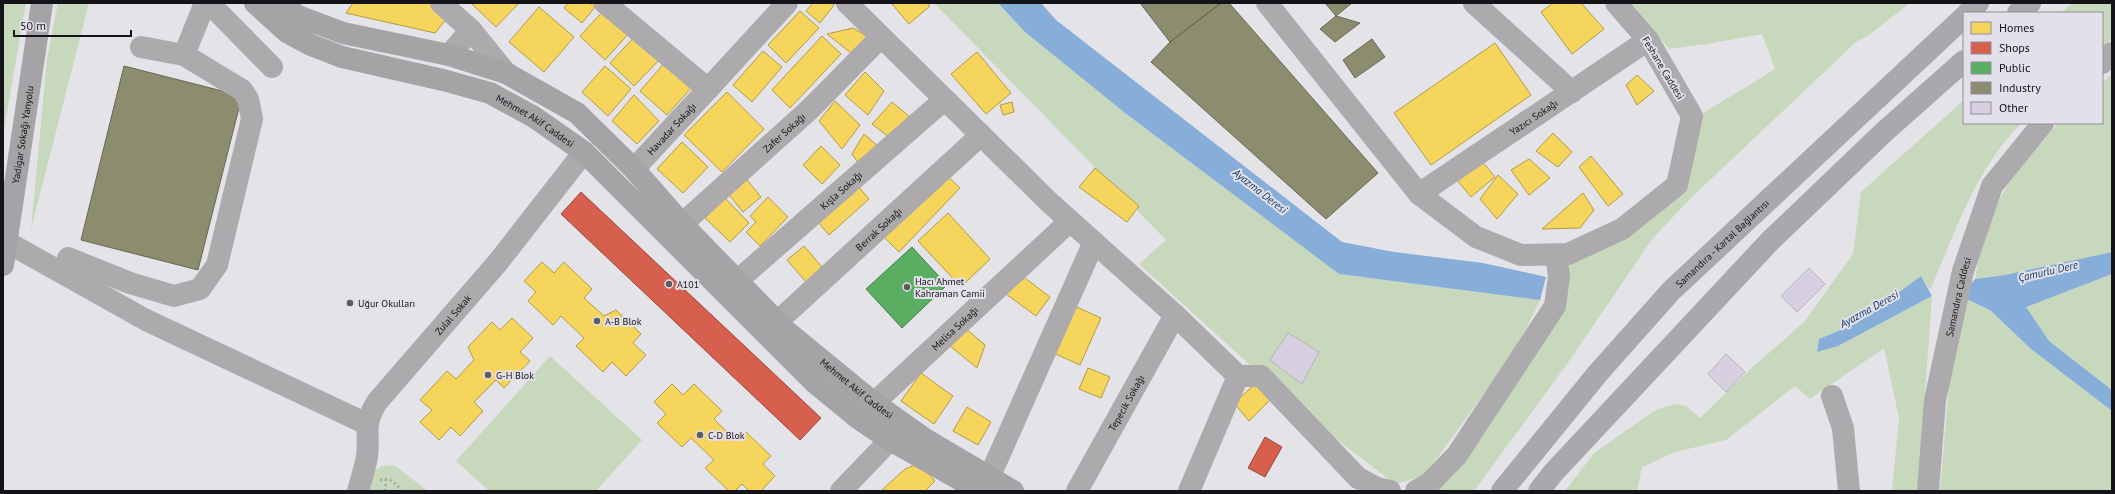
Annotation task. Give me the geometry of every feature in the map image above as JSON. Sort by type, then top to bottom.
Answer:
[{"type":"highway","points":[[1969,12],[1978,3]]},
{"type":"highway","points":[[2019,12],[2030,3]]},
{"type":"highway","name":"Samandıra - Kartal Bağlantısı","points":[[1502,491],[1598,373],[1671,291],[1963,17]]},
{"type":"highway","points":[[1539,491],[1553,473],[1770,241],[1884,132],[1963,62]]},
{"type":"main road","name":"Yadigar Sokağı Yanyolu","points":[[3,265],[42,3]]},
{"type":"main road","name":"Mehmet Akif Caddesi","points":[[255,3],[293,24],[449,55],[506,72],[577,113],[634,169],[682,224],[734,290],[814,382],[859,418],[890,440],[987,487],[1013,491]]},
{"type":"main road","name":"Mehmet Akif Caddesi","points":[[280,3],[293,24],[311,45],[342,57],[490,93],[534,117],[584,152],[635,204],[734,290],[874,403],[925,439],[987,487]]},
{"type":"main road","points":[[634,169],[635,204]]},
{"type":"street","points":[[184,55],[205,3]]},
{"type":"street","points":[[209,3],[272,67]]},
{"type":"street","points":[[441,3],[471,30],[506,72]]},
{"type":"street","points":[[605,3],[708,88]]},
{"type":"street","name":"Havadar Sokağı","points":[[634,169],[787,3]]},
{"type":"street","points":[[848,3],[944,100],[1070,221],[1175,315],[1238,376],[1261,376],[1358,478],[1377,488],[1390,491]]},
{"type":"street","points":[[1267,3],[1419,194],[1476,238],[1521,255],[1556,255],[1559,276],[1555,306],[1457,455],[1429,484],[1416,491]]},
{"type":"street","points":[[1474,3],[1572,92]]},
{"type":"street","name":"Feshane Caddesi","points":[[1556,255],[1568,254],[1622,228],[1677,185],[1692,116],[1648,40],[1616,3]]},
{"type":"street","points":[[449,55],[471,30]]},
{"type":"street","name":"Zafer Sokağı","points":[[682,224],[809,110],[881,36]]},
{"type":"street","name":"Yazıcı Sokağı","points":[[1419,194],[1648,40]]},
{"type":"street","points":[[68,258],[130,283],[174,296],[200,289],[218,265],[252,119],[248,99],[242,90],[184,55],[141,47]]},
{"type":"street","points":[[2103,62],[2112,53]]},
{"type":"street","name":"Kışla Sokağı","points":[[734,290],[944,100]]},
{"type":"street","name":"Samandıra Caddesi","points":[[1928,491],[1935,400],[1963,271],[1992,186],[2042,124]]},
{"type":"street","name":"Berrak Sokağı","points":[[776,323],[981,135]]},
{"type":"street","name":"Zulal Sokak","points":[[359,489],[367,458],[367,424],[371,412],[377,402],[499,262],[584,152]]},
{"type":"street","name":"Melisa Sokağı","points":[[874,403],[1070,221]]},
{"type":"street","points":[[6,241],[146,320],[367,424]]},
{"type":"street","points":[[987,487],[1094,242]]},
{"type":"street","name":"Tepecik Sokağı","points":[[1077,491],[1175,315]]},
{"type":"street","points":[[1189,491],[1238,376]]},
{"type":"street","points":[[1832,396],[1842,428],[1849,491]]},
{"type":"street","points":[[841,491],[890,440]]},
{"type":"path","points":[[386,478],[386,491]]},
{"type":"path","points":[[359,489],[386,478],[392,481],[402,491]]},
{"type":"green space","points":[[3,3],[26,3],[3,135]]},
{"type":"green space","points":[[58,3],[89,3],[31,229],[47,59]]},
{"type":"green space","points":[[934,3],[998,3],[1025,32],[1125,113],[1339,274],[1540,300],[1515,351],[1424,476],[1395,484],[1305,415],[1139,264],[1166,240]]},
{"type":"green space","points":[[1631,3],[1910,3],[1869,35],[1856,42],[1692,197],[1653,238],[1567,364],[1474,491],[1429,491],[1559,314],[1570,260],[1685,186],[1702,114],[1775,69],[1762,34],[1669,49]]},
{"type":"green space","points":[[2072,3],[2112,3],[2112,38],[2103,47],[2103,12],[2062,12]]},
{"type":"green space","points":[[2112,74],[2112,252],[2005,275],[1975,279],[1979,255],[1994,209],[2011,179],[2057,124],[2103,124],[2103,82]]},
{"type":"green space","points":[[1963,101],[1963,124],[2021,124],[2006,140],[1979,180],[1958,224],[1930,290],[1921,276],[1857,323],[1819,339],[1817,352],[1838,346],[1932,296],[1918,491],[1892,491],[1899,418],[1884,348],[1810,399],[1795,386],[1726,440],[1675,452],[1642,467],[1637,491],[1565,491],[1595,452],[1656,410],[1675,404],[1686,406],[1700,418],[1745,374],[1804,322],[1853,254],[1861,192]]},
{"type":"green space","points":[[2112,274],[2112,390],[2049,341],[2025,307]]},
{"type":"green space","points":[[1960,296],[1990,310],[2031,349],[2112,411],[2112,491],[1940,491],[1952,350]]},
{"type":"green space","points":[[550,356],[642,440],[596,491],[489,491],[456,461]]},
{"type":"green space","points":[[394,465],[428,491],[366,491],[371,472],[382,466]]},
{"type":"water","name":"Ayazma Deresi","points":[[998,3],[1041,3],[1056,20],[1342,242],[1394,252],[1483,263],[1546,277],[1540,300],[1339,274],[1125,113],[1025,32]]},
{"type":"water","name":"Çamurlu Dere","points":[[2112,252],[2112,274],[2026,307],[2049,341],[2112,390],[2112,411],[2031,349],[1990,310],[1960,296],[1975,279],[2005,275]]},
{"type":"water","points":[[1921,276],[1932,296],[1838,346],[1817,352],[1819,339],[1857,323]]},
{"type":"building: Homes","points":[[353,3],[430,3],[448,17],[435,33],[346,13]]},
{"type":"building: Homes","points":[[471,3],[519,3],[496,27]]},
{"type":"building: Homes","points":[[568,3],[590,3],[595,7],[582,23],[564,8]]},
{"type":"building: Homes","points":[[813,3],[832,3],[834,5],[820,23],[806,11]]},
{"type":"building: Homes","points":[[891,3],[927,3],[930,6],[909,24]]},
{"type":"building: Homes","points":[[1553,3],[1581,3],[1604,29],[1572,54],[1541,12]]},
{"type":"building: Homes","points":[[539,7],[574,37],[544,72],[509,42]]},
{"type":"building: Homes","points":[[606,8],[631,31],[605,60],[580,36]]},
{"type":"building: Homes","points":[[800,11],[819,28],[786,63],[768,45]]},
{"type":"building: Homes","points":[[853,28],[868,37],[851,53],[827,34]]},
{"type":"building: Homes","points":[[637,34],[662,57],[634,86],[610,63]]},
{"type":"building: Homes","points":[[822,36],[841,54],[790,108],[772,90]]},
{"type":"building: Homes","points":[[1495,43],[1531,95],[1431,165],[1394,113]]},
{"type":"building: Homes","points":[[763,51],[782,67],[752,102],[733,85]]},
{"type":"building: Homes","points":[[977,52],[1011,93],[986,114],[951,74]]},
{"type":"building: Homes","points":[[666,61],[693,86],[667,115],[640,91]]},
{"type":"building: Homes","points":[[605,66],[631,89],[608,116],[582,92]]},
{"type":"building: Homes","points":[[865,72],[884,91],[868,115],[845,95]]},
{"type":"building: Homes","points":[[1637,75],[1654,91],[1637,105],[1626,85]]},
{"type":"building: Homes","points":[[727,92],[764,129],[722,172],[684,135]]},
{"type":"building: Homes","points":[[634,95],[659,121],[637,144],[612,121]]},
{"type":"building: Homes","points":[[835,101],[860,125],[842,149],[819,121]]},
{"type":"building: Homes","points":[[892,102],[910,117],[890,138],[872,124]]},
{"type":"building: Homes","points":[[1012,102],[1014,112],[1003,115],[1000,105]]},
{"type":"building: Homes","points":[[1553,133],[1572,152],[1558,167],[1536,151]]},
{"type":"building: Homes","points":[[864,134],[880,148],[861,167],[852,154]]},
{"type":"building: Homes","points":[[682,142],[708,167],[683,193],[657,169]]},
{"type":"building: Homes","points":[[821,146],[840,165],[822,184],[803,165]]},
{"type":"building: Homes","points":[[1591,156],[1623,194],[1608,206],[1579,167]]},
{"type":"building: Homes","points":[[1529,159],[1550,178],[1529,195],[1511,170]]},
{"type":"building: Homes","points":[[1481,160],[1495,177],[1471,197],[1457,180]]},
{"type":"building: Homes","points":[[1095,168],[1139,206],[1127,222],[1079,187]]},
{"type":"building: Homes","points":[[944,173],[960,188],[899,252],[883,236]]},
{"type":"building: Homes","points":[[743,175],[761,197],[743,212],[725,190]]},
{"type":"building: Homes","points":[[1498,175],[1518,194],[1497,219],[1480,199]]},
{"type":"building: Homes","points":[[858,186],[869,199],[829,235],[818,222]]},
{"type":"building: Homes","points":[[1583,193],[1594,210],[1580,228],[1542,229]]},
{"type":"building: Homes","points":[[768,197],[788,217],[760,246],[746,232],[756,222],[750,216]]},
{"type":"building: Homes","points":[[725,198],[749,223],[730,242],[705,218]]},
{"type":"building: Homes","points":[[948,213],[990,259],[961,287],[918,241]]},
{"type":"building: Homes","points":[[804,246],[822,267],[806,282],[787,260]]},
{"type":"building: Homes","name":"A-B Blok","points":[[542,262],[554,273],[564,262],[592,289],[584,298],[604,316],[616,310],[641,334],[633,343],[646,355],[626,376],[612,362],[603,372],[576,346],[584,338],[561,316],[553,325],[528,301],[536,292],[524,281]]},
{"type":"building: Homes","points":[[1021,275],[1050,297],[1036,316],[1006,294]]},
{"type":"building: Homes","points":[[1070,304],[1101,318],[1080,365],[1049,351]]},
{"type":"building: Homes","name":"G-H Blok","points":[[512,318],[533,338],[520,352],[530,361],[504,388],[496,380],[474,402],[483,411],[460,436],[451,427],[439,440],[420,422],[432,410],[420,400],[447,371],[456,379],[474,360],[468,347],[492,322],[500,330]]},
{"type":"building: Homes","points":[[965,328],[985,345],[977,368],[950,346]]},
{"type":"building: Homes","points":[[1088,368],[1110,377],[1101,398],[1079,389]]},
{"type":"building: Homes","points":[[921,373],[953,396],[934,424],[901,401]]},
{"type":"building: Homes","name":"C-D Blok","points":[[672,384],[683,395],[694,384],[722,411],[714,419],[733,438],[746,432],[771,456],[763,464],[775,476],[761,491],[749,491],[742,484],[735,491],[729,491],[705,468],[714,460],[691,438],[682,447],[657,423],[666,414],[654,402]]},
{"type":"building: Homes","points":[[1255,384],[1272,398],[1249,421],[1234,403]]},
{"type":"building: Homes","points":[[967,407],[991,422],[978,445],[953,431]]},
{"type":"building: Homes","points":[[915,465],[922,467],[935,481],[925,491],[881,491],[905,469]]},
{"type":"building: Shops","points":[[581,192],[821,418],[800,440],[561,214]]},
{"type":"building: Shops","points":[[1265,437],[1282,447],[1265,477],[1248,468]]},
{"type":"building: Public","name":"Hacı Ahmet Kahraman Camii","points":[[912,247],[947,285],[902,328],[866,289]]},
{"type":"building: Industry","points":[[1140,3],[1221,3],[1170,42]]},
{"type":"building: Industry","points":[[1221,3],[1229,3],[1378,173],[1326,219],[1151,62],[1170,42]]},
{"type":"building: Industry","points":[[1325,3],[1352,3],[1336,16]]},
{"type":"building: Industry","points":[[1336,16],[1360,23],[1335,42],[1320,29]]},
{"type":"building: Industry","points":[[1372,39],[1385,57],[1355,78],[1343,60]]},
{"type":"building: Industry","points":[[124,66],[242,96],[198,270],[81,240]]},
{"type":"building: Other","points":[[1809,268],[1825,284],[1797,312],[1781,296]]},
{"type":"building: Other","points":[[1288,333],[1319,352],[1302,384],[1270,360]]},
{"type":"building: Other","points":[[1726,354],[1745,372],[1726,392],[1708,374]]},
{"type":"place","name":"A101","points":[[669,284]]},
{"type":"place","name":"Hacı Ahmet Kahraman Camii","points":[[907,287]]},
{"type":"place","name":"Uğur Okulları","points":[[350,303]]},
{"type":"place","name":"A-B Blok","points":[[597,321]]},
{"type":"place","name":"G-H Blok","points":[[488,375]]},
{"type":"place","name":"C-D Blok","points":[[700,435]]}]
